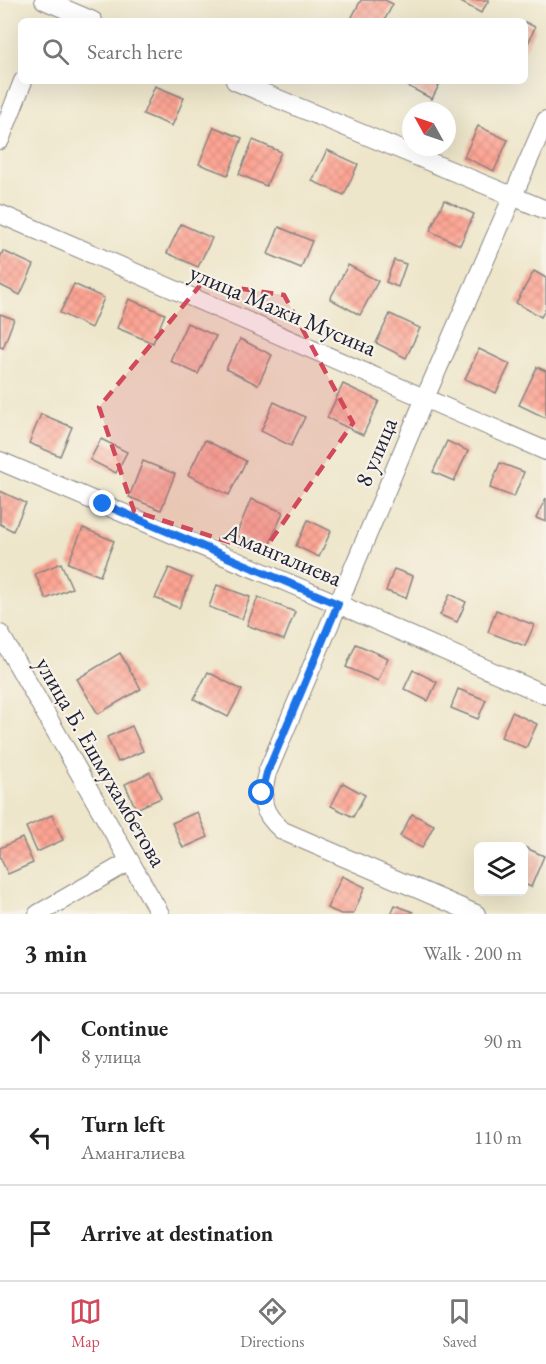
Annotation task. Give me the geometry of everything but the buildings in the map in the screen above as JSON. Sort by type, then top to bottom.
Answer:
[{"type":"street","points":[[49,6],[84,18]]},
{"type":"street","points":[[0,140],[22,84]]},
{"type":"street","points":[[242,84],[546,210]]},
{"type":"street","name":"8 улица","points":[[476,914],[284,831],[270,820],[264,807],[262,793],[267,773],[338,604],[546,120]]},
{"type":"street","name":"улица Мажи Мусина","points":[[0,214],[546,451]]},
{"type":"street","name":"Амангалиева","points":[[0,461],[546,695]]},
{"type":"street","name":"улица Б. Ешмухамбетова","points":[[1,637],[160,914]]},
{"type":"street","points":[[38,914],[130,861]]},
{"type":"highlighted area","points":[[202,283],[284,295],[353,423],[262,553],[134,511],[99,407]]},
{"type":"route","points":[[103,504],[338,604],[267,773],[262,793]]}]
